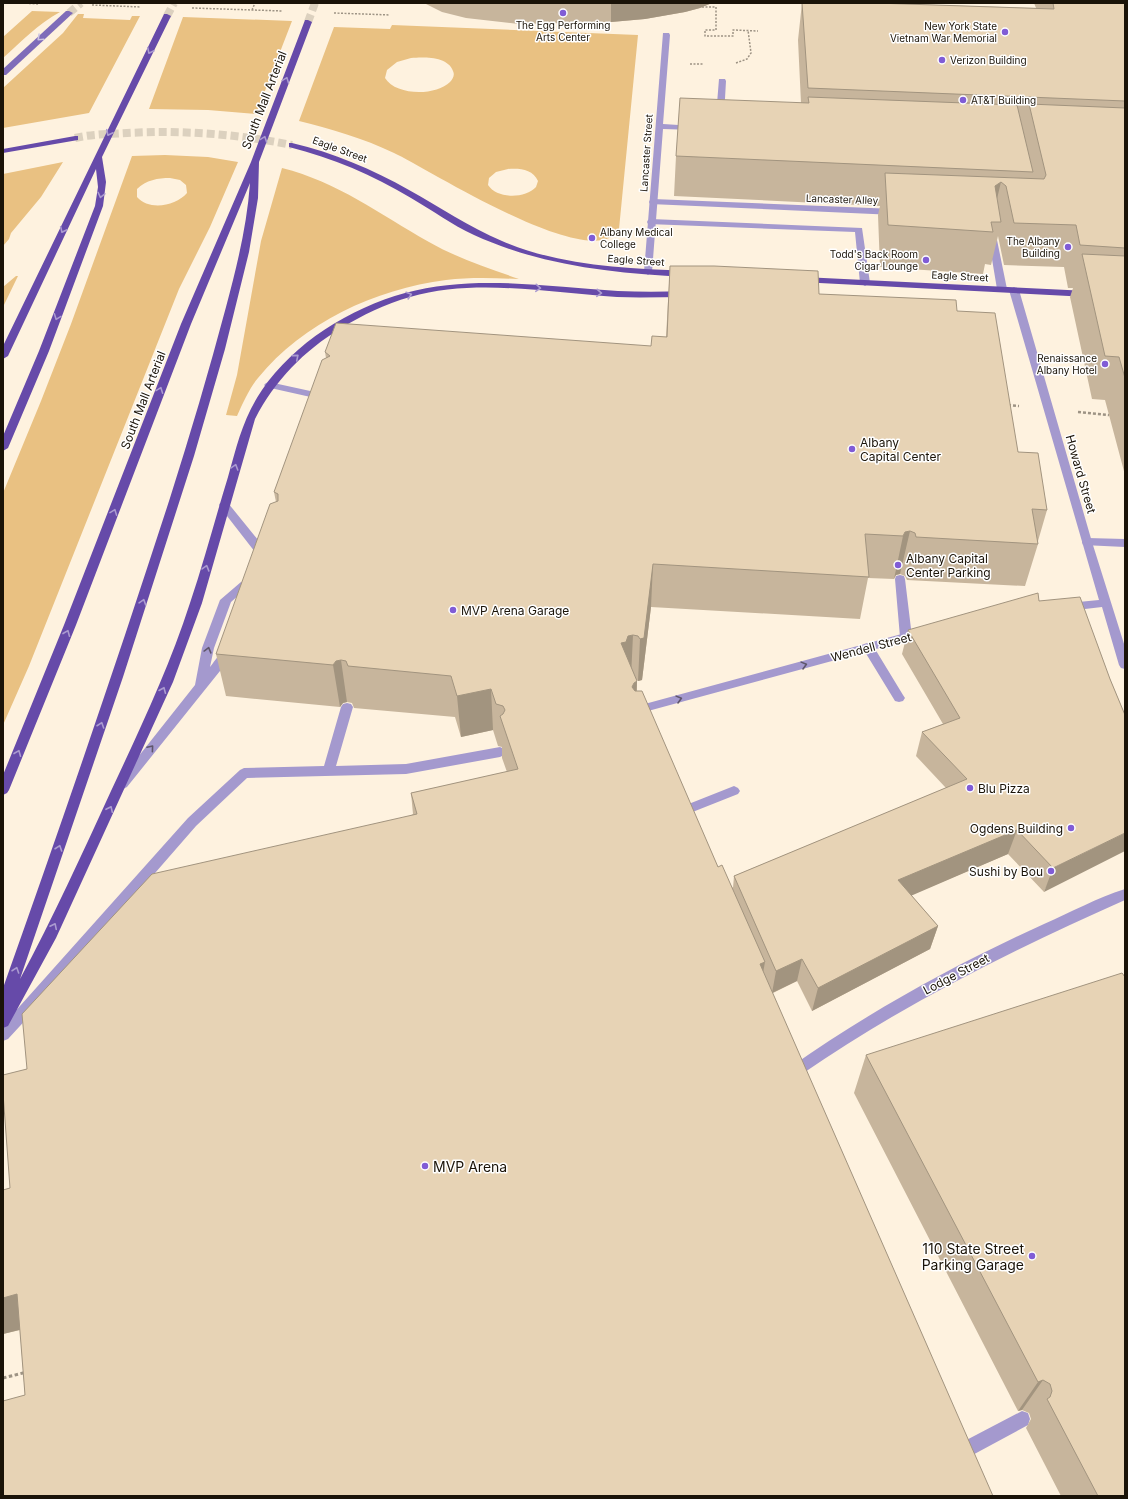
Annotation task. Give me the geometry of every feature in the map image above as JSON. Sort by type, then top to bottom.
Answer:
[{"type":"main road","points":[[3,356],[167,16]]},
{"type":"main road","name":"South Mall Arterial","points":[[3,790],[70,625],[191,311],[255,162],[308,22]]},
{"type":"main road","points":[[3,152],[74,138]]},
{"type":"main road","name":"Eagle Street","points":[[292,145],[322,153],[362,168],[397,186],[474,232],[517,250],[565,263],[594,268],[696,275]]},
{"type":"main road","points":[[3,448],[44,351],[99,206],[103,188],[102,172],[98,157]]},
{"type":"main road","points":[[3,1007],[142,602],[202,412],[221,346],[249,235],[254,203],[255,162]]},
{"type":"main road","name":"Eagle Street","points":[[794,280],[1096,294]]},
{"type":"main road","points":[[3,1022],[49,938],[155,709],[183,641],[250,419],[269,385],[288,363],[328,332],[369,309],[418,292],[446,287],[479,285],[609,293],[694,293]]},
{"type":"street","points":[[3,73],[69,13]]},
{"type":"street","name":"Lancaster Street","points":[[648,272],[666,35]]},
{"type":"street","points":[[720,122],[722,81]]},
{"type":"street","points":[[659,126],[705,128]]},
{"type":"street","name":"Lancaster Alley","points":[[653,202],[904,212]]},
{"type":"street","points":[[651,222],[859,230],[865,283]]},
{"type":"street","points":[[991,228],[1002,290]]},
{"type":"street","name":"Howard Street","points":[[1014,290],[1105,603],[1125,665]]},
{"type":"street","points":[[269,385],[329,398]]},
{"type":"street","points":[[224,505],[257,552],[269,543]]},
{"type":"street","points":[[1087,542],[1125,543]]},
{"type":"street","points":[[900,579],[906,637]]},
{"type":"street","points":[[200,688],[208,648],[226,600],[247,581],[247,596]]},
{"type":"street","points":[[1058,607],[1105,603]]},
{"type":"street","name":"Wendell Street","points":[[641,709],[928,631]]},
{"type":"street","points":[[118,790],[231,650],[233,643]]},
{"type":"street","points":[[868,648],[899,698]]},
{"type":"street","points":[[636,696],[641,709],[643,727]]},
{"type":"street","points":[[329,771],[347,707]]},
{"type":"street","points":[[3,1035],[49,985],[192,822],[244,773],[406,769],[500,752]]},
{"type":"street","points":[[684,810],[734,791]]},
{"type":"street","points":[[678,796],[691,824]]},
{"type":"street","name":"Lodge Street","points":[[796,1070],[822,1051],[891,1008],[1023,939],[1125,894]]},
{"type":"street","points":[[790,1056],[803,1085]]},
{"type":"street","points":[[961,1452],[1022,1419]]},
{"type":"path","points":[[22,3],[46,4]]},
{"type":"path","points":[[252,10],[255,3]]},
{"type":"path","points":[[85,5],[141,7]]},
{"type":"path","points":[[702,7],[716,8],[716,30],[705,30],[705,36],[733,36],[733,30],[758,31]]},
{"type":"path","points":[[189,8],[283,11]]},
{"type":"path","points":[[329,13],[390,15]]},
{"type":"path","points":[[732,64],[747,58],[751,53],[748,30]]},
{"type":"path","points":[[3,1378],[31,1370]]},
{"type":"shaded area","points":[[32,11],[60,12],[37,28],[3,58],[3,37]]},
{"type":"shaded area","points":[[78,14],[84,14],[83,18],[130,20],[132,16],[140,16],[89,113],[3,128],[3,88],[63,33]]},
{"type":"shaded area","points":[[183,17],[292,21],[256,114],[208,110],[149,109]]},
{"type":"shaded area","points":[[392,25],[638,35],[619,229],[604,240],[578,239],[546,230],[473,196],[394,153],[347,134],[299,121],[334,27],[390,29]],"holes":[[[411,58],[435,58],[446,62],[453,71],[453,78],[444,87],[426,92],[407,91],[390,84],[385,78],[387,70],[397,62]],[[508,169],[521,169],[533,174],[538,181],[536,187],[525,194],[511,196],[492,190],[488,185],[489,178],[496,172]]]},
{"type":"shaded area","points":[[165,155],[208,157],[238,162],[210,227],[179,289],[29,666],[3,725],[3,493],[71,324],[132,156]],"holes":[[[166,178],[180,180],[186,185],[187,193],[170,204],[148,204],[137,197],[137,189],[148,182]]]},
{"type":"shaded area","points":[[63,162],[41,197],[11,233],[9,239],[3,246],[3,174]]},
{"type":"shaded area","points":[[282,168],[302,174],[340,190],[429,242],[451,253],[519,279],[464,278],[446,280],[393,291],[367,300],[319,325],[296,341],[276,358],[258,378],[246,396],[237,416],[226,415],[237,375],[261,241]]},
{"type":"shaded area","points":[[18,276],[3,307],[3,287]]},
{"type":"building","points":[[802,3],[875,3],[1054,9],[1053,3],[1125,3],[1125,101],[808,88]]},
{"type":"building","points":[[808,97],[1017,105],[1033,172],[676,156],[680,98],[809,103]]},
{"type":"building","points":[[1029,104],[1125,108],[1125,248],[1080,245],[1076,225],[1014,223],[1006,186],[1001,182],[995,186],[1001,222],[991,222],[993,232],[888,225],[885,173],[1044,179],[1046,175]]},
{"type":"building","points":[[1082,254],[1125,256],[1125,378],[1119,357],[1105,356]]},
{"type":"building","name":"MVP Arena","points":[[670,266],[714,266],[818,271],[819,294],[956,300],[957,311],[995,313],[1018,452],[1038,453],[1047,510],[1032,509],[1038,544],[916,537],[915,533],[910,531],[905,532],[903,536],[865,534],[869,577],[653,564],[644,638],[640,639],[638,636],[633,635],[628,636],[626,642],[621,643],[637,681],[632,687],[635,691],[642,691],[718,867],[722,865],[765,962],[760,964],[993,1496],[3,1496],[3,1401],[25,1395],[17,1294],[3,1298],[3,1190],[10,1188],[3,1075],[27,1069],[22,1014],[152,874],[417,814],[411,793],[518,769],[500,716],[505,710],[503,706],[496,704],[491,689],[457,696],[451,676],[348,666],[346,661],[341,660],[336,661],[333,665],[216,654],[270,504],[278,501],[278,494],[274,492],[322,360],[330,356],[325,352],[336,323],[651,346],[652,336],[667,337]]},
{"type":"building","points":[[1038,593],[1039,601],[1080,597],[1125,715],[1125,833],[1053,868],[1017,830],[898,880],[938,926],[818,988],[802,959],[776,971],[734,876],[967,779],[922,732],[960,718],[908,630]]},
{"type":"building","name":"110 State Street Parking Garage","points":[[1122,973],[1125,977],[1125,1496],[1098,1496],[1047,1399],[1050,1397],[1052,1391],[1050,1384],[1043,1380],[1038,1382],[866,1055]]},
{"type":"tunnel","points":[[69,13],[81,3]]},
{"type":"tunnel","points":[[167,16],[174,3]]},
{"type":"tunnel","points":[[308,22],[315,3]]},
{"type":"tunnel","points":[[75,138],[94,135],[169,132],[251,138],[292,145]]},
{"type":"place","name":"The Egg Performing Arts Center","points":[[563,13]]},
{"type":"place","name":"New York State Vietnam War Memorial","points":[[1005,32]]},
{"type":"place","name":"Verizon Building","points":[[942,60]]},
{"type":"place","name":"AT&T Building","points":[[963,100]]},
{"type":"place","name":"Albany Medical College","points":[[592,238]]},
{"type":"place","name":"The Albany Building","points":[[1068,247]]},
{"type":"place","name":"Todd's Back Room Cigar Lounge","points":[[926,260]]},
{"type":"place","name":"Renaissance Albany Hotel","points":[[1105,364]]},
{"type":"place","name":"Albany Capital Center","points":[[852,449]]},
{"type":"place","name":"Albany Capital Center Parking","points":[[898,565]]},
{"type":"place","name":"MVP Arena Garage","points":[[453,610]]},
{"type":"place","name":"Blu Pizza","points":[[970,788]]},
{"type":"place","name":"Ogdens Building","points":[[1071,828]]},
{"type":"place","name":"Sushi by Bou","points":[[1051,871]]},
{"type":"place","name":"MVP Arena","points":[[425,1166]]},
{"type":"place","name":"110 State Street Parking Garage","points":[[1032,1256]]}]
